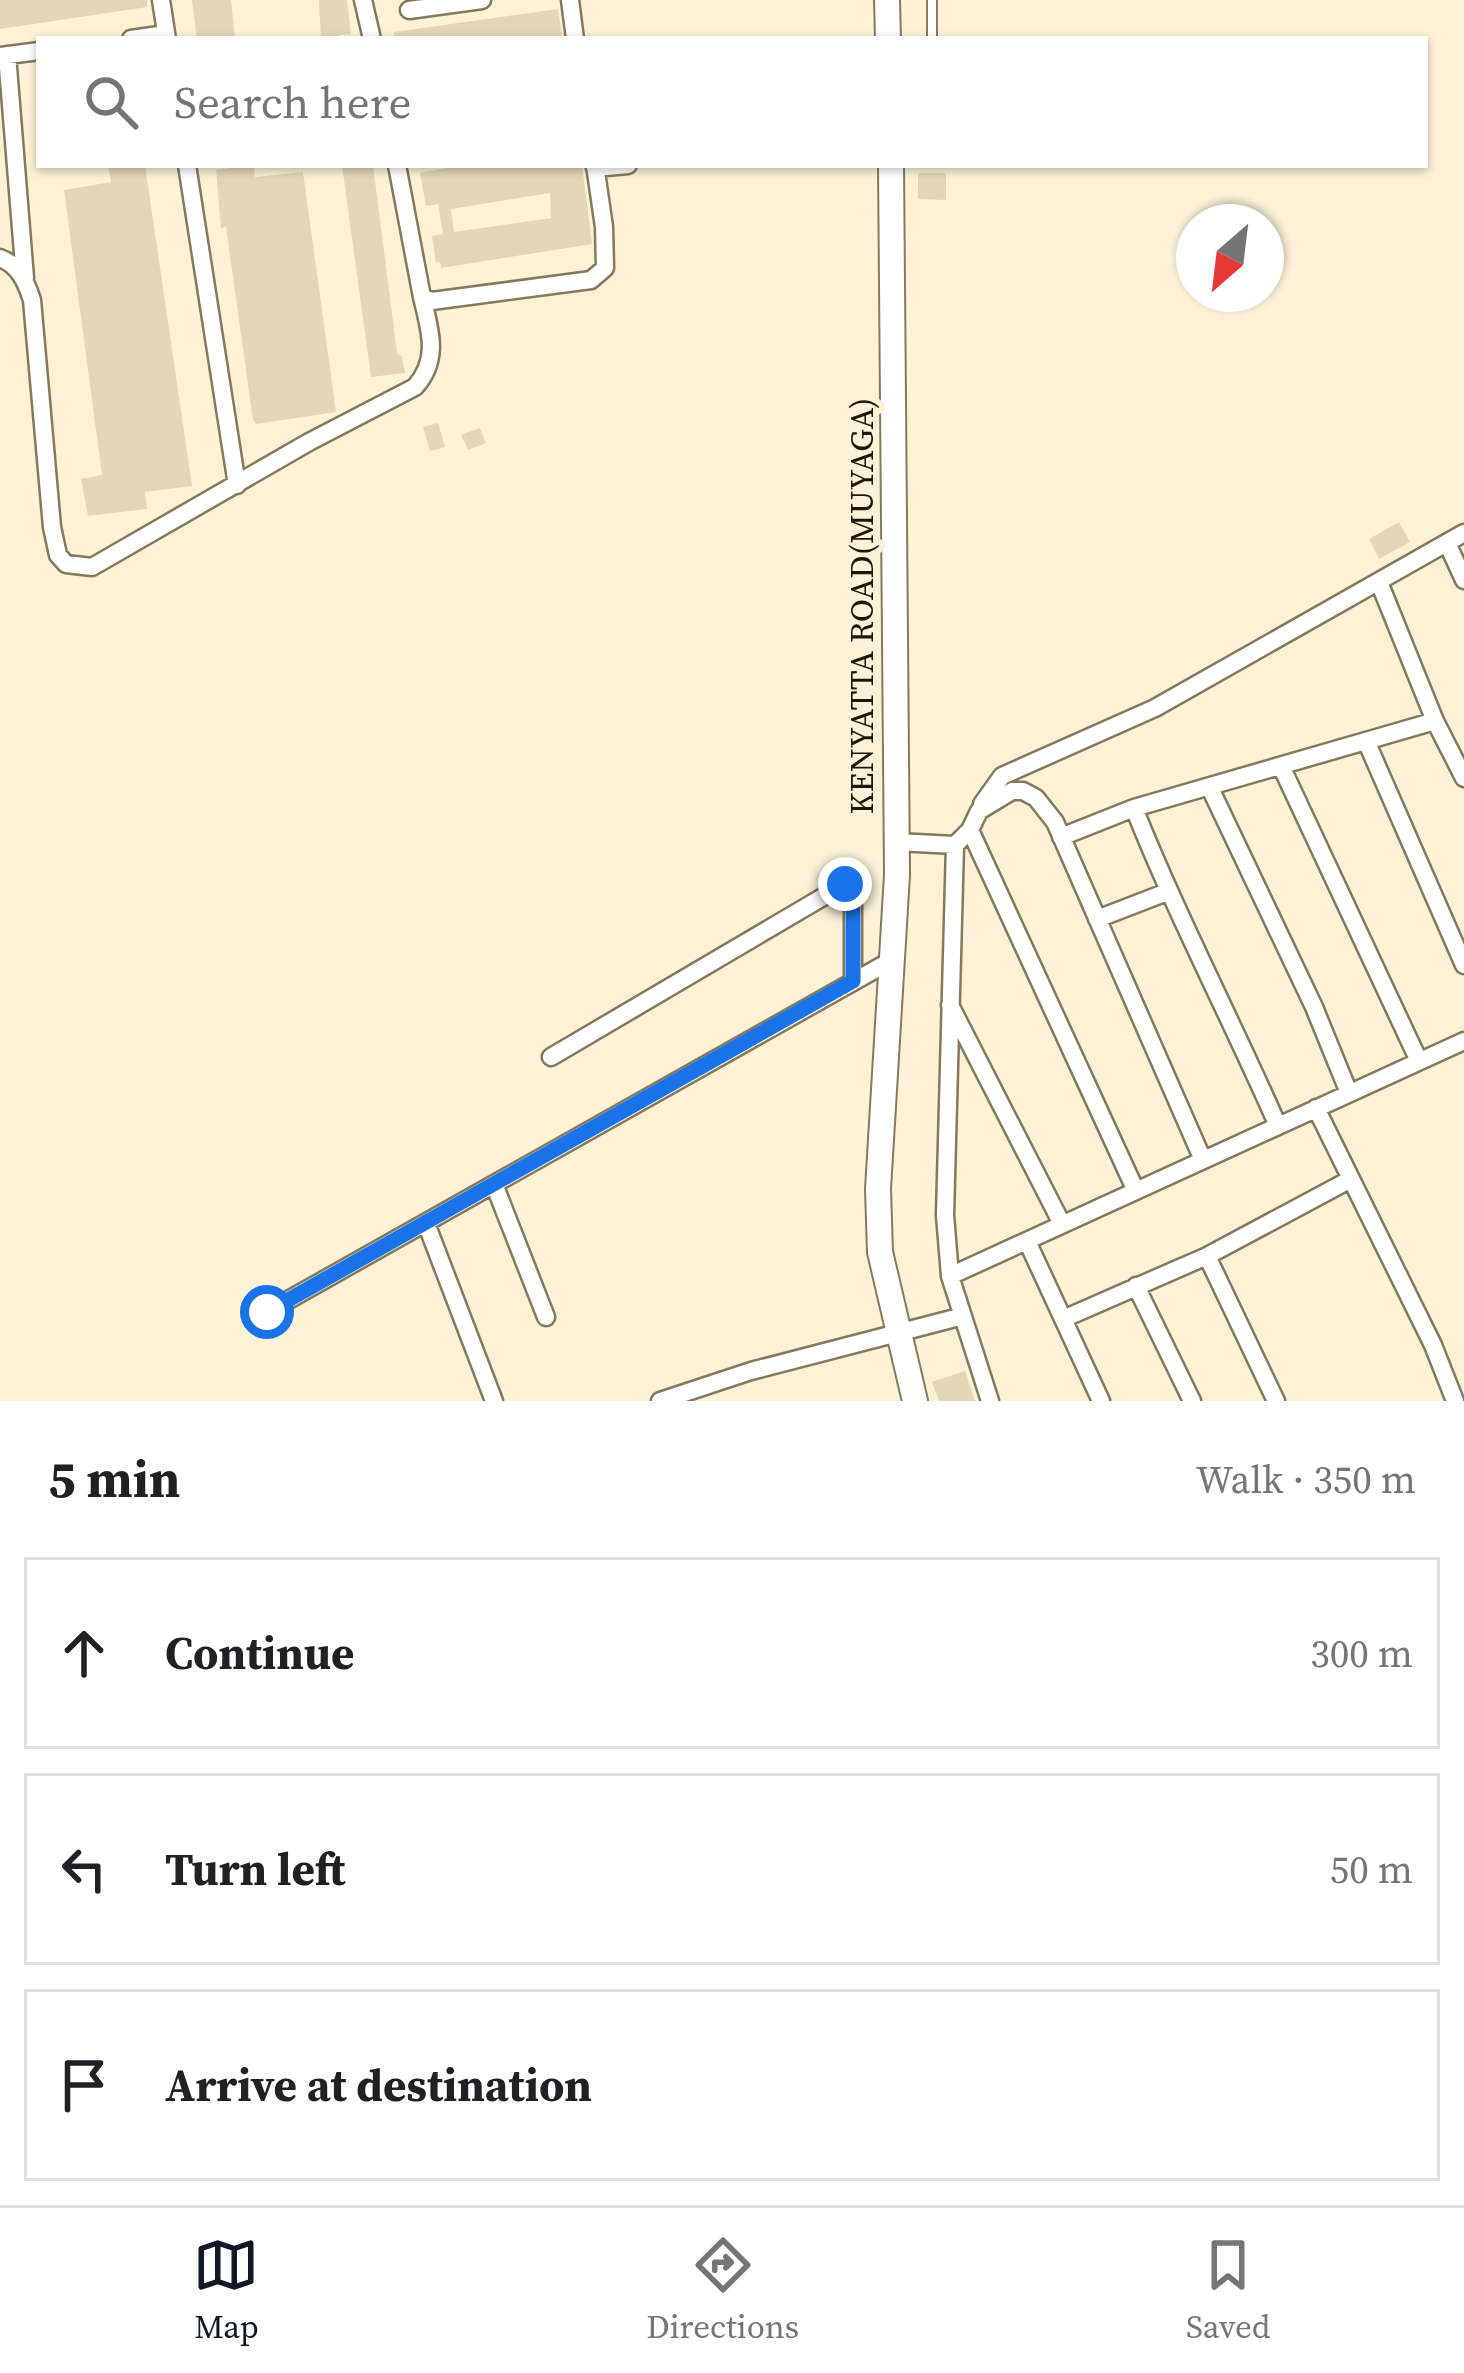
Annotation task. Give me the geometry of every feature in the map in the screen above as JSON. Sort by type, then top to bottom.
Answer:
[{"type":"main road","points":[[887,0],[888,36]]},
{"type":"main road","name":"KENYATTA ROAD(MUYAGA)","points":[[891,168],[896,842],[878,1189],[880,1252],[915,1401]]},
{"type":"street","points":[[161,0],[167,36]]},
{"type":"street","points":[[363,0],[371,36]]},
{"type":"street","points":[[409,10],[482,0]]},
{"type":"street","points":[[569,0],[575,36]]},
{"type":"street","points":[[36,51],[3,56],[52,526],[58,554],[66,564],[92,567],[415,387],[428,372],[433,357],[399,168]]},
{"type":"street","points":[[187,168],[237,485]]},
{"type":"street","points":[[422,297],[432,301],[591,280],[605,268],[595,168]]},
{"type":"street","points":[[0,258],[25,279]]},
{"type":"street","points":[[990,1401],[950,1276],[944,1172],[955,845],[970,830],[991,787],[1002,776],[1155,708],[1464,533]]},
{"type":"street","points":[[1447,543],[1464,580]]},
{"type":"street","points":[[1379,582],[1435,721],[1464,778]]},
{"type":"street","points":[[1061,837],[1134,808],[1435,721]]},
{"type":"street","points":[[1367,743],[1464,965]]},
{"type":"street","points":[[1282,768],[1418,1059]]},
{"type":"street","points":[[1210,788],[1314,1006],[1349,1094]]},
{"type":"street","points":[[979,812],[1012,791],[1023,790],[1055,822],[1203,1160]]},
{"type":"street","points":[[1134,808],[1167,892],[1278,1126]]},
{"type":"street","points":[[970,830],[1136,1191]]},
{"type":"street","points":[[896,842],[955,845]]},
{"type":"street","points":[[551,1057],[845,884],[853,889],[853,981]]},
{"type":"street","points":[[1097,919],[1167,892]]},
{"type":"street","points":[[267,1312],[892,960]]},
{"type":"street","points":[[950,1004],[1061,1224]]},
{"type":"street","points":[[950,1276],[1464,1042]]},
{"type":"street","points":[[1316,1108],[1433,1345],[1455,1401]]},
{"type":"street","points":[[1064,1319],[1207,1256],[1351,1179]]},
{"type":"street","points":[[494,1184],[546,1317]]},
{"type":"street","points":[[426,1223],[494,1401]]},
{"type":"street","points":[[1027,1240],[1101,1401]]},
{"type":"street","points":[[1207,1256],[1276,1401]]},
{"type":"street","points":[[1136,1286],[1192,1401]]},
{"type":"street","points":[[661,1401],[752,1371],[963,1316]]},
{"type":"lane","points":[[932,0],[932,36]]},
{"type":"building","points":[[0,0],[147,0],[147,7],[0,29]]},
{"type":"building","points":[[192,0],[231,0],[235,36],[197,36]]},
{"type":"building","points":[[319,0],[347,0],[351,34],[321,36]]},
{"type":"building","points":[[558,9],[562,35],[395,36],[394,32]]},
{"type":"building","points":[[109,168],[145,168],[192,486],[145,492],[147,509],[88,516],[81,479],[102,475],[64,190],[111,182]]},
{"type":"building","points":[[254,168],[255,177],[303,172],[336,412],[256,424],[253,420],[216,170]]},
{"type":"building","points":[[342,168],[373,168],[397,353],[405,373],[371,377]]},
{"type":"building","points":[[446,168],[582,168],[592,244],[441,268],[432,236],[443,234],[438,204],[426,206],[420,173]],"holes":[[[550,193],[551,218],[454,232],[451,209]]]},
{"type":"building","points":[[918,173],[946,173],[946,200],[918,199]]},
{"type":"building","points":[[438,423],[445,447],[430,451],[423,427]]},
{"type":"building","points":[[480,428],[486,443],[468,450],[461,435]]},
{"type":"building","points":[[1399,522],[1410,542],[1379,559],[1369,539]]},
{"type":"building","points":[[965,1371],[975,1401],[939,1401],[932,1382]]},
{"type":"route","points":[[267,1312],[853,981],[853,889],[845,884]]}]
